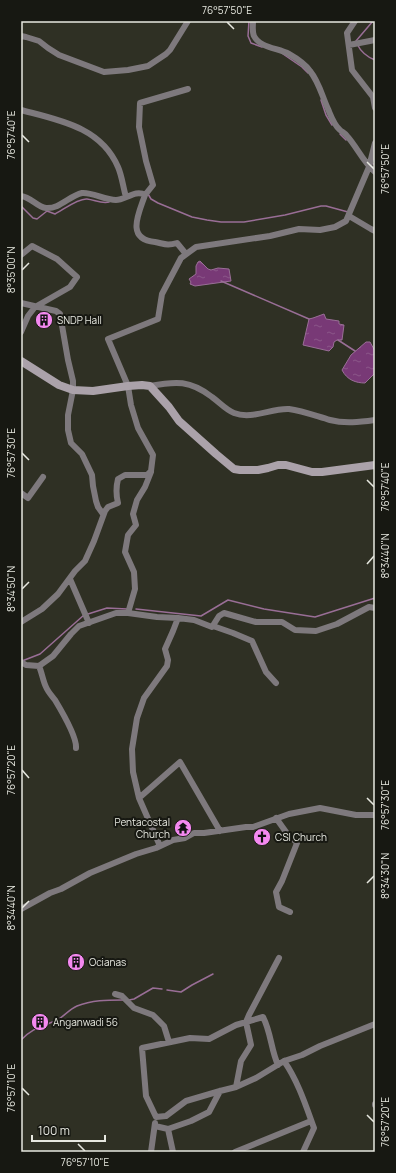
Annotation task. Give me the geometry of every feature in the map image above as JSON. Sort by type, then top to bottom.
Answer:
[{"type":"street","points":[[21,36],[40,41],[59,55],[104,72],[128,70],[148,66],[166,54],[188,21]]},
{"type":"street","points":[[253,21],[254,35],[256,39],[263,44],[288,53],[310,70],[317,81],[327,109],[334,123],[339,130],[346,135],[375,172]]},
{"type":"street","points":[[355,21],[347,33],[352,70],[373,97],[375,108]]},
{"type":"street","points":[[348,45],[375,40]]},
{"type":"street","points":[[186,254],[177,243],[168,245],[151,242],[139,236],[136,232],[136,226],[144,197],[153,185],[139,127],[140,103],[188,89]]},
{"type":"street","points":[[21,110],[83,129],[97,139],[113,157],[116,163],[126,197]]},
{"type":"street","points":[[128,613],[135,589],[134,572],[125,552],[128,535],[136,525],[133,514],[137,500],[145,487],[151,472],[153,455],[138,428],[131,405],[128,386],[108,339],[158,319],[162,294],[181,258],[196,246],[270,236],[299,229],[320,230],[336,227],[346,221],[370,166],[375,143]]},
{"type":"street","points":[[21,196],[26,197],[44,208],[50,208],[82,194],[117,200],[140,192],[144,197]]},
{"type":"street","points":[[349,214],[371,230],[375,231]]},
{"type":"street","points":[[21,255],[32,246],[57,259],[77,278],[70,287],[35,307],[28,316],[21,332]]},
{"type":"street","points":[[21,303],[56,311],[60,314],[73,381],[73,390],[68,415],[68,430],[71,443],[82,454],[92,475],[96,501],[103,514]]},
{"type":"street","points":[[21,361],[59,385],[73,390],[93,391],[128,386],[150,386],[167,382],[187,383],[200,389],[235,413],[256,414],[288,409],[342,422],[357,423],[375,420]]},
{"type":"street","points":[[150,386],[169,407],[179,421],[234,468],[240,470],[258,470],[278,465],[286,465],[312,472],[322,472],[375,465]]},
{"type":"street","points":[[21,622],[38,612],[50,602],[85,561],[94,541],[103,514],[108,507],[118,503],[116,488],[120,477],[125,475],[147,475],[151,472]]},
{"type":"street","points":[[21,493],[28,498],[43,477]]},
{"type":"street","points":[[70,579],[89,623]]},
{"type":"street","points":[[213,626],[219,616],[224,613],[256,622],[282,622],[295,630],[316,631],[337,624],[370,607],[375,608]]},
{"type":"street","points":[[21,662],[24,665],[38,666],[53,656],[79,626],[116,614],[128,613],[194,620],[252,641],[266,672],[276,683]]},
{"type":"street","points":[[160,846],[139,798],[133,772],[132,749],[137,718],[144,698],[167,666],[168,660],[165,649],[174,631],[178,618]]},
{"type":"street","points":[[38,666],[44,679],[45,686],[58,705],[74,737],[77,744],[76,748]]},
{"type":"street","points":[[139,798],[180,762],[220,831]]},
{"type":"street","points":[[21,909],[24,906],[36,902],[50,893],[61,889],[90,873],[173,840],[185,838],[194,833],[253,827],[276,818],[304,810],[320,808],[356,815],[375,815]]},
{"type":"street","points":[[276,818],[286,832],[297,843],[276,892],[280,907],[290,912]]},
{"type":"street","points":[[236,1087],[241,1061],[251,1045],[246,1022],[279,958]]},
{"type":"street","points":[[115,994],[125,999],[134,1008],[153,1015],[164,1026],[169,1042]]},
{"type":"street","points":[[151,1152],[156,1118],[146,1096],[142,1048],[190,1038],[209,1039],[236,1026],[263,1017],[273,1055],[278,1065]]},
{"type":"street","points":[[156,1118],[166,1116],[186,1101],[236,1087],[256,1078],[284,1061],[302,1055],[320,1046],[375,1024]]},
{"type":"street","points":[[284,1061],[290,1069],[314,1128],[303,1152]]},
{"type":"street","points":[[155,1126],[168,1130],[209,1112],[220,1091]]},
{"type":"street","points":[[235,1152],[311,1121]]},
{"type":"street","points":[[168,1130],[173,1152]]},
{"type":"water","points":[[200,261],[211,270],[218,268],[229,269],[231,281],[195,286],[190,284],[191,282],[189,279],[196,274],[196,266]]},
{"type":"water","points":[[324,314],[326,319],[339,321],[339,324],[344,325],[342,340],[337,340],[334,342],[333,347],[329,351],[303,345],[309,319]]},
{"type":"water","points":[[366,342],[370,342],[375,351],[375,373],[365,383],[349,379],[342,370],[351,355]]},
{"type":"waterway","points":[[249,21],[248,36],[251,43],[262,47]]},
{"type":"waterway","points":[[356,41],[373,21]]},
{"type":"waterway","points":[[357,44],[364,54],[375,60]]},
{"type":"waterway","points":[[283,54],[308,73]]},
{"type":"waterway","points":[[321,100],[326,115],[332,125]]},
{"type":"waterway","points":[[340,134],[346,140]]},
{"type":"waterway","points":[[148,194],[151,199],[158,203],[192,217],[221,222],[244,222],[285,215],[321,206],[348,212]]},
{"type":"waterway","points":[[21,206],[33,218],[37,219],[47,211],[55,214],[83,199],[104,203],[109,202]]},
{"type":"waterway","points":[[221,281],[309,319]]},
{"type":"waterway","points":[[338,340],[355,351]]},
{"type":"waterway","points":[[136,609],[201,616],[228,600],[264,609],[315,617],[375,598]]},
{"type":"waterway","points":[[88,614],[107,608],[127,609]]},
{"type":"waterway","points":[[22,661],[40,654],[84,615]]},
{"type":"waterway","points":[[167,990],[181,992],[213,974]]},
{"type":"waterway","points":[[129,1000],[134,999],[153,988],[162,989]]},
{"type":"waterway","points":[[21,1040],[39,1027],[59,1019],[77,1006],[94,1001],[123,1000]]},
{"type":"place","name":"SNDP Hall","points":[[44,320]]},
{"type":"place","name":"Pentacostal Church","points":[[183,828]]},
{"type":"place","name":"CSI Church","points":[[262,837]]},
{"type":"place","name":"Ocianas","points":[[76,962]]},
{"type":"place","name":"Anganwadi 56","points":[[40,1022]]}]
